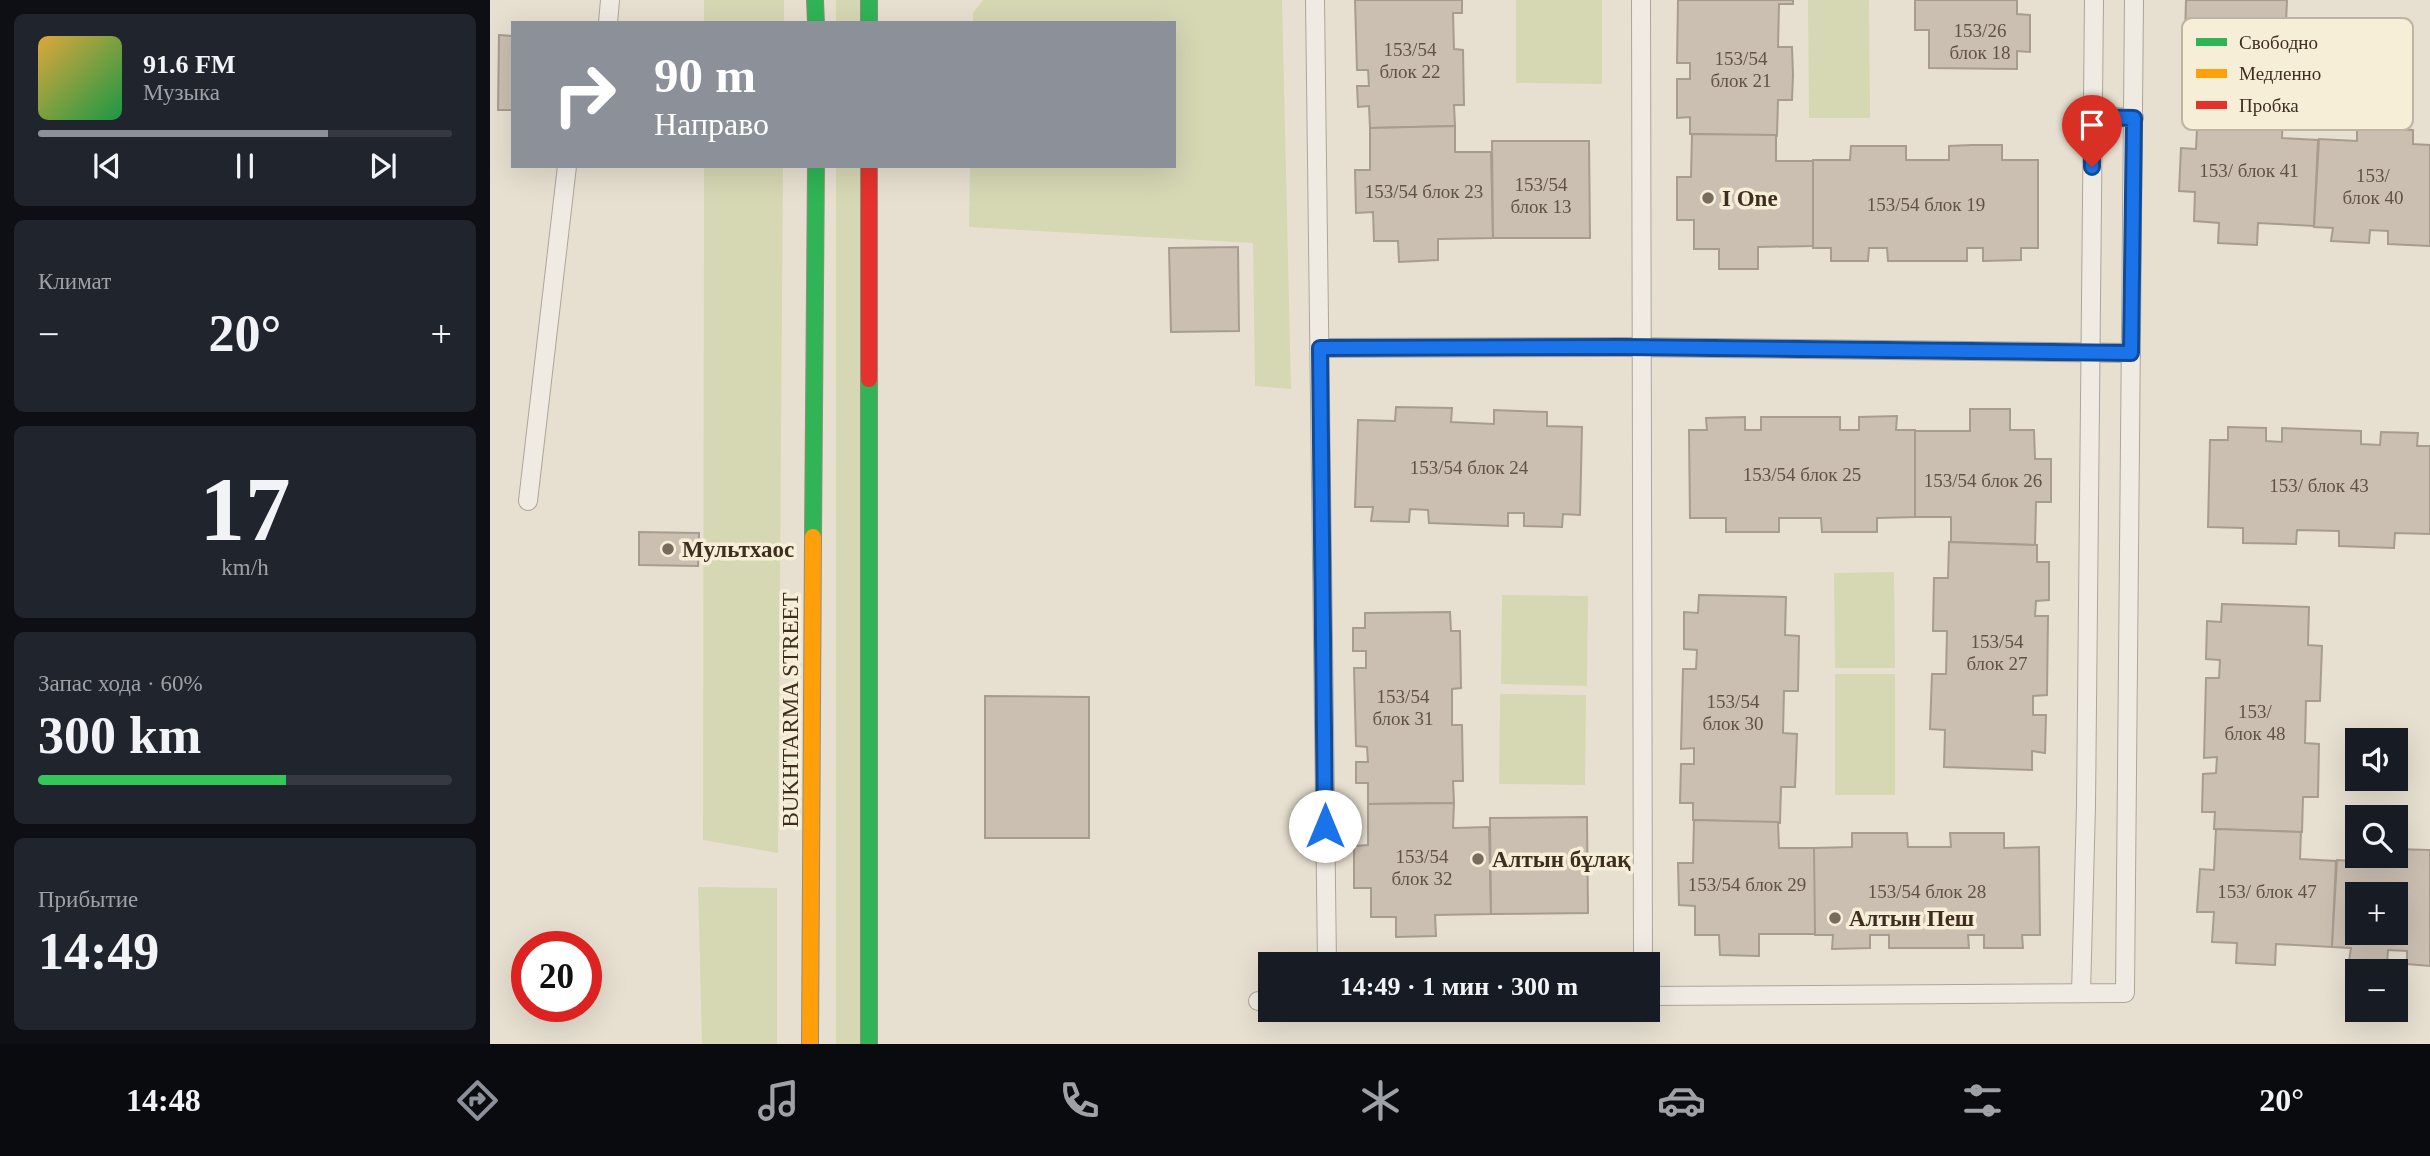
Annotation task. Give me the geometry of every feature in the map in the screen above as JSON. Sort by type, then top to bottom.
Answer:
[{"type":"main road","points":[[816,0],[816,21]]},
{"type":"main road","points":[[869,0],[869,21]]},
{"type":"main road","name":"BUKHTARMA STREET","points":[[810,1044],[816,168]]},
{"type":"main road","points":[[869,168],[869,1044]]},
{"type":"lane","points":[[608,21],[610,0]]},
{"type":"lane","points":[[1315,0],[1327,952]]},
{"type":"lane","points":[[1641,0],[1643,952]]},
{"type":"lane","points":[[2081,993],[2094,0]]},
{"type":"lane","points":[[1660,996],[2125,993],[2134,0]]},
{"type":"lane","points":[[2092,117],[2134,118]]},
{"type":"lane","points":[[528,501],[567,168]]},
{"type":"lane","points":[[1320,348],[1642,347],[2131,353]]},
{"type":"green space","points":[[704,0],[784,0],[784,21],[704,21]]},
{"type":"green space","points":[[836,0],[862,0],[862,21],[836,21]]},
{"type":"green space","points":[[983,0],[1282,0],[1291,389],[1255,386],[1253,243],[969,227],[970,168],[1176,168],[1176,21],[973,21],[973,13]]},
{"type":"green space","points":[[1516,0],[1602,0],[1602,84],[1516,83]]},
{"type":"green space","points":[[1808,0],[1869,0],[1870,118],[1809,118]]},
{"type":"green space","points":[[704,168],[783,168],[778,853],[703,840]]},
{"type":"green space","points":[[836,168],[862,168],[860,1044],[836,1044]]},
{"type":"green space","points":[[1894,572],[1895,668],[1835,668],[1834,573]]},
{"type":"green space","points":[[1502,595],[1588,596],[1587,686],[1501,684]]},
{"type":"green space","points":[[1835,674],[1895,674],[1895,795],[1835,795]]},
{"type":"green space","points":[[1500,694],[1586,695],[1585,785],[1499,784]]},
{"type":"green space","points":[[698,887],[777,888],[777,1044],[702,1044]]},
{"type":"building","points":[[1355,0],[1462,0],[1462,13],[1453,13],[1454,49],[1463,50],[1464,105],[1454,105],[1455,126],[1370,128],[1369,106],[1358,107],[1357,86],[1369,86],[1368,70],[1357,70]]},
{"type":"building","points":[[1678,0],[1793,0],[1793,4],[1779,4],[1778,47],[1792,47],[1793,75],[1792,100],[1778,100],[1777,136],[1690,134],[1690,117],[1677,118],[1677,79],[1690,79],[1690,63],[1677,63]]},
{"type":"building","points":[[1915,0],[2017,0],[2017,14],[2030,15],[2030,52],[2017,51],[2017,69],[1929,68],[1929,30],[1915,30]]},
{"type":"building","points":[[2186,0],[2287,0],[2286,18],[2186,18]]},
{"type":"building","points":[[499,35],[511,36],[511,110],[498,110]]},
{"type":"building","points":[[1455,126],[1455,152],[1491,152],[1493,238],[1438,239],[1438,260],[1399,262],[1398,241],[1374,241],[1373,212],[1356,213],[1355,170],[1370,170],[1370,128]]},
{"type":"building","points":[[2197,130],[2282,130],[2282,138],[2318,140],[2314,226],[2258,223],[2257,245],[2218,243],[2219,223],[2194,221],[2195,192],[2179,191],[2181,148],[2196,149]]},
{"type":"building","points":[[2357,130],[2413,130],[2413,144],[2430,145],[2430,246],[2388,244],[2388,231],[2370,230],[2369,243],[2331,241],[2333,228],[2314,227],[2319,139],[2357,141]]},
{"type":"building","points":[[1692,134],[1776,135],[1776,161],[1813,161],[1813,246],[1758,247],[1758,269],[1719,269],[1719,249],[1694,249],[1694,220],[1677,220],[1677,177],[1691,177]]},
{"type":"building","points":[[1492,141],[1589,141],[1590,238],[1493,238]]},
{"type":"building","points":[[2002,145],[2002,160],[2038,160],[2038,248],[2021,248],[2021,260],[1983,261],[1983,248],[1967,248],[1967,261],[1888,261],[1887,248],[1869,248],[1868,261],[1831,261],[1831,248],[1813,248],[1813,160],[1850,160],[1851,146],[1906,146],[1906,160],[1949,160],[1949,146]]},
{"type":"building","points":[[1238,247],[1239,331],[1171,332],[1169,248]]},
{"type":"building","points":[[1396,407],[1452,408],[1451,422],[1494,424],[1494,410],[1547,412],[1547,426],[1582,427],[1580,515],[1563,514],[1562,527],[1524,526],[1524,513],[1508,513],[1508,526],[1429,523],[1428,510],[1410,509],[1409,522],[1371,521],[1373,507],[1355,507],[1358,420],[1395,421]]},
{"type":"building","points":[[1970,409],[2010,409],[2010,430],[2034,430],[2035,459],[2051,459],[2051,502],[2036,502],[2035,545],[1951,542],[1951,517],[1915,517],[1914,431],[1970,431]]},
{"type":"building","points":[[1897,416],[1896,430],[1915,430],[1915,517],[1877,518],[1877,532],[1822,532],[1821,518],[1779,518],[1779,532],[1726,532],[1726,518],[1690,518],[1689,430],[1707,430],[1706,418],[1745,417],[1745,430],[1761,430],[1761,417],[1840,417],[1840,430],[1859,430],[1859,417]]},
{"type":"building","points":[[2228,427],[2266,428],[2266,441],[2282,442],[2282,428],[2361,431],[2361,444],[2380,445],[2381,432],[2418,433],[2417,446],[2430,446],[2430,534],[2395,533],[2394,548],[2339,546],[2339,531],[2297,530],[2296,544],[2243,543],[2243,528],[2208,527],[2210,440],[2228,440]]},
{"type":"building","name":"Мультхаос","points":[[639,532],[699,533],[698,566],[639,565]]},
{"type":"building","points":[[1949,542],[2037,545],[2037,562],[2049,562],[2049,600],[2036,601],[2035,616],[2048,616],[2047,695],[2033,696],[2033,715],[2046,715],[2045,753],[2032,751],[2032,770],[1944,767],[1945,730],[1930,729],[1932,674],[1946,674],[1947,631],[1933,631],[1934,578],[1948,578]]},
{"type":"building","points":[[1699,595],[1786,597],[1785,635],[1799,636],[1798,691],[1784,691],[1783,733],[1797,734],[1795,787],[1781,787],[1780,823],[1693,820],[1693,803],[1680,803],[1681,764],[1694,764],[1694,748],[1681,749],[1683,669],[1696,669],[1697,650],[1684,649],[1684,612],[1698,613]]},
{"type":"building","points":[[2222,604],[2309,607],[2308,645],[2322,646],[2320,701],[2306,701],[2305,743],[2319,744],[2318,797],[2303,797],[2302,832],[2214,829],[2215,812],[2202,812],[2203,774],[2216,773],[2217,757],[2204,758],[2206,678],[2219,678],[2220,660],[2206,659],[2207,621],[2221,622]]},
{"type":"building","points":[[1450,612],[1451,631],[1460,631],[1461,688],[1452,689],[1452,725],[1462,725],[1463,781],[1453,781],[1454,803],[1368,804],[1368,783],[1356,783],[1356,762],[1368,762],[1367,747],[1356,746],[1354,668],[1366,668],[1366,651],[1353,651],[1353,628],[1365,628],[1365,613]]},
{"type":"building","points":[[985,696],[1089,697],[1089,838],[985,838]]},
{"type":"building","points":[[1454,803],[1453,828],[1489,827],[1491,914],[1435,915],[1436,936],[1396,937],[1396,917],[1371,917],[1371,888],[1354,888],[1354,846],[1368,845],[1368,804]]},
{"type":"building","points":[[1587,817],[1588,913],[1491,914],[1490,818]]},
{"type":"building","points":[[1694,820],[1778,822],[1779,848],[1815,848],[1815,934],[1759,934],[1759,956],[1720,955],[1719,935],[1695,935],[1695,906],[1679,905],[1678,863],[1693,863]]},
{"type":"building","points":[[2216,829],[2301,832],[2300,859],[2336,861],[2332,947],[2276,944],[2275,965],[2236,963],[2237,943],[2212,942],[2214,912],[2197,912],[2200,869],[2214,870]]},
{"type":"building","points":[[1852,833],[1907,833],[1908,847],[1951,847],[1950,833],[2004,833],[2004,848],[2039,847],[2040,935],[2022,935],[2023,948],[1984,948],[1984,935],[1968,935],[1969,948],[1889,948],[1889,935],[1870,935],[1870,948],[1832,949],[1833,935],[1815,935],[1814,848],[1852,847]]},
{"type":"building","points":[[2408,849],[2430,850],[2430,966],[2408,964],[2407,951],[2388,950],[2387,959],[2349,959],[2351,948],[2332,947],[2337,860],[2345,860],[2345,868],[2408,868]]},
{"type":"traffic: fast","points":[[815,0],[816,21]]},
{"type":"traffic: fast","points":[[869,0],[869,21]]},
{"type":"traffic: fast","points":[[813,537],[816,168]]},
{"type":"traffic: fast","points":[[869,379],[869,1044]]},
{"type":"traffic: slow","points":[[810,1044],[813,537]]},
{"type":"traffic: jam","points":[[869,168],[869,379]]},
{"type":"place","name":"I One","points":[[1708,198]]},
{"type":"place","name":"Мультхаос","points":[[668,549]]},
{"type":"place","name":"Алтын бұлақ","points":[[1478,859]]},
{"type":"place","name":"Алтын Пеш","points":[[1835,918]]},
{"type":"route","points":[[1325,826],[1320,348],[1625,347],[2131,353],[2134,118],[2092,117],[2092,167]]}]
